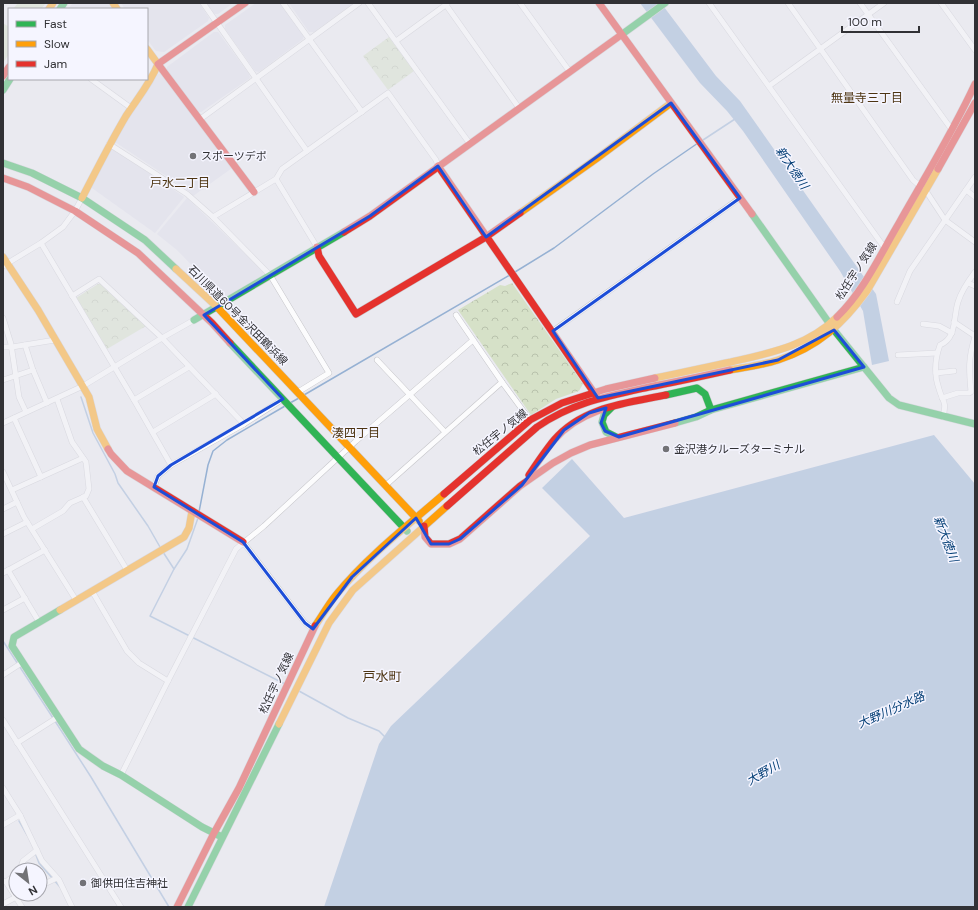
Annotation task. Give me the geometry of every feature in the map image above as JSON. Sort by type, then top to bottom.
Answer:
[{"type":"street","points":[[203,3],[307,151]]},
{"type":"street","points":[[5,265],[63,227],[75,211],[109,144],[131,108],[154,76],[158,64],[245,3]]},
{"type":"street","points":[[283,3],[362,112]]},
{"type":"street","points":[[199,120],[359,3]]},
{"type":"street","points":[[368,3],[470,144]]},
{"type":"street","points":[[520,3],[570,72]]},
{"type":"street","points":[[598,3],[708,152],[832,327],[889,398],[899,405],[975,424]]},
{"type":"street","points":[[3,424],[83,386],[114,366],[204,315],[317,246],[370,216],[665,3]]},
{"type":"street","points":[[709,3],[884,247]]},
{"type":"street","points":[[788,3],[913,180],[923,189],[945,220],[975,242]]},
{"type":"street","points":[[860,3],[952,130]]},
{"type":"street","points":[[769,86],[884,3]]},
{"type":"street","points":[[941,3],[975,50]]},
{"type":"street","points":[[396,41],[447,4],[519,108]]},
{"type":"street","points":[[148,50],[254,192]]},
{"type":"street","points":[[3,90],[9,80]]},
{"type":"street","points":[[92,80],[131,108]]},
{"type":"street","name":"松任宇ノ気線","points":[[177,907],[214,833],[239,788],[313,628],[335,596],[352,577],[404,528],[530,420],[562,403],[596,395],[778,360],[808,347],[832,327],[855,302],[923,189],[975,84]]},
{"type":"street","points":[[213,217],[276,179],[282,169],[388,93],[436,160],[438,166],[486,237],[553,330],[596,395]]},
{"type":"street","points":[[276,179],[317,246],[319,256],[356,314],[486,237],[596,159],[671,103]]},
{"type":"street","name":"松任宇ノ気線","points":[[872,275],[884,247],[966,121],[975,103]]},
{"type":"street","points":[[109,144],[187,194],[213,217],[270,275],[329,373],[298,392]]},
{"type":"street","name":"石川県道60号金沢田鶴浜線","points":[[3,163],[32,173],[82,198],[145,240],[217,307],[424,526]]},
{"type":"street","points":[[897,302],[910,271],[975,177]]},
{"type":"street","points":[[3,178],[28,187],[75,211],[138,253],[204,315],[412,536],[425,537]]},
{"type":"street","points":[[966,190],[975,197]]},
{"type":"street","points":[[553,330],[740,198]]},
{"type":"street","points":[[40,243],[153,432],[171,465]]},
{"type":"street","points":[[3,256],[5,265],[38,310],[89,396],[97,429],[111,454],[127,471],[243,542],[256,557],[305,623],[313,628]]},
{"type":"street","points":[[943,417],[946,406],[938,389],[936,373],[937,353],[940,345],[951,337],[958,300],[975,272]]},
{"type":"street","points":[[72,296],[99,279],[162,338],[244,424]]},
{"type":"street","points":[[968,283],[975,286]]},
{"type":"street","points":[[456,315],[530,420]]},
{"type":"street","points":[[3,318],[12,347],[19,397],[26,412]]},
{"type":"street","points":[[942,398],[958,393],[970,392],[970,352],[975,336],[954,322]]},
{"type":"street","points":[[923,324],[939,326],[952,333]]},
{"type":"street","points":[[3,347],[12,347],[55,340]]},
{"type":"street","points":[[121,775],[236,549],[264,526],[349,447],[473,340]]},
{"type":"street","points":[[25,345],[33,370],[47,403]]},
{"type":"street","points":[[898,355],[937,353]]},
{"type":"street","points":[[377,360],[445,432]]},
{"type":"street","points":[[134,400],[189,367]]},
{"type":"street","points":[[424,526],[425,537],[431,544],[449,544],[460,539],[537,473],[560,458],[590,445],[696,417],[711,410],[864,367]]},
{"type":"street","points":[[3,380],[33,370]]},
{"type":"street","points":[[936,373],[954,371]]},
{"type":"street","points":[[386,485],[502,382]]},
{"type":"street","points":[[522,485],[555,439],[575,421],[589,413],[613,406],[697,388],[706,394],[711,410]]},
{"type":"street","points":[[153,432],[216,394]]},
{"type":"street","name":"松任宇ノ気線","points":[[188,907],[297,686],[337,610],[363,580],[536,427],[551,417],[596,395]]},
{"type":"street","points":[[32,529],[63,511],[70,503],[86,496],[89,489],[86,462],[72,442],[57,399]]},
{"type":"street","points":[[154,487],[158,476],[171,465],[283,400]]},
{"type":"street","points":[[613,406],[604,415],[602,423],[605,431],[610,436],[619,437]]},
{"type":"street","points":[[14,418],[41,477]]},
{"type":"street","points":[[12,490],[83,458]]},
{"type":"street","points":[[3,472],[27,522],[76,600]]},
{"type":"street","points":[[83,497],[127,570]]},
{"type":"street","points":[[3,510],[17,502]]},
{"type":"street","points":[[192,511],[189,528],[184,537],[14,637],[12,646],[57,718],[79,749],[103,766],[121,775],[202,827],[222,837]]},
{"type":"street","points":[[3,534],[27,522]]},
{"type":"street","points":[[39,622],[25,598],[6,572],[45,550]]},
{"type":"street","points":[[92,591],[127,651],[139,663],[168,681]]},
{"type":"street","points":[[3,610],[25,598]]},
{"type":"street","points":[[3,675],[22,663]]},
{"type":"street","points":[[17,743],[57,718]]},
{"type":"street","points":[[3,720],[121,907]]},
{"type":"street","points":[[3,788],[20,815],[35,852],[57,878],[72,907]]},
{"type":"street","points":[[3,825],[20,815]]},
{"type":"street","points":[[23,862],[35,852]]},
{"type":"street","points":[[48,882],[57,878]]},
{"type":"highlighted area","points":[[671,103],[740,198],[553,331],[598,398],[778,360],[834,330],[864,367],[619,437],[605,431],[601,423],[606,408],[589,413],[564,430],[522,485],[460,539],[449,544],[431,544],[416,518],[352,577],[313,629],[305,623],[243,542],[154,487],[158,476],[171,465],[283,399],[204,315],[370,216],[438,166],[486,237]]},
{"type":"shaded area","points":[[73,3],[109,3],[113,8],[69,8]]},
{"type":"shaded area","points":[[121,3],[199,3],[209,18],[208,21],[164,52],[156,51],[148,40],[148,8],[124,8]]},
{"type":"shaded area","points":[[207,3],[233,3],[218,14],[214,14]]},
{"type":"shaded area","points":[[256,3],[280,3],[304,36],[303,39],[259,72],[255,71],[225,29],[225,25]]},
{"type":"shaded area","points":[[289,3],[354,3],[314,32],[309,32]]},
{"type":"shaded area","points":[[214,32],[218,32],[249,74],[250,78],[201,112],[197,112],[167,71],[167,67]]},
{"type":"shaded area","points":[[161,73],[232,168],[193,196],[189,191],[115,142],[115,139],[158,74]]},
{"type":"shaded area","points":[[108,149],[114,149],[184,197],[155,233],[92,188],[91,185]]},
{"type":"shaded area","points":[[187,198],[264,272],[262,276],[227,298],[223,297],[177,250],[157,234]]},
{"type":"green space","points":[[18,3],[46,3],[42,8],[14,8]]},
{"type":"green space","points":[[3,23],[8,26],[8,56],[3,63]]},
{"type":"green space","points":[[389,37],[414,71],[388,90],[363,56]]},
{"type":"green space","points":[[512,283],[583,384],[579,391],[556,399],[531,415],[458,310],[500,285],[505,286]]},
{"type":"green space","points":[[98,284],[101,284],[146,326],[107,349],[76,298]]},
{"type":"water","points":[[640,3],[661,3],[716,76],[740,101],[876,294],[889,361],[872,365],[863,311],[840,271],[743,131],[727,111],[700,83]]},
{"type":"water","points":[[934,435],[975,484],[975,907],[324,907],[379,744],[391,726],[590,536],[542,488],[572,459],[624,518]]},
{"type":"waterway","points":[[703,140],[735,119]]},
{"type":"waterway","points":[[515,272],[554,248],[653,174],[698,143]]},
{"type":"waterway","points":[[304,395],[510,275]]},
{"type":"waterway","points":[[81,397],[93,433],[115,474],[118,483],[148,526],[160,547]]},
{"type":"waterway","points":[[290,403],[299,398]]},
{"type":"waterway","points":[[199,512],[208,465],[213,451],[227,440],[285,406]]},
{"type":"waterway","points":[[198,518],[187,549],[174,569],[150,616],[285,684]]},
{"type":"waterway","points":[[163,552],[174,569]]},
{"type":"waterway","points":[[3,641],[53,718]]},
{"type":"waterway","points":[[299,691],[348,718],[379,731],[385,737]]},
{"type":"waterway","points":[[55,721],[91,777],[169,907]]},
{"type":"waterway","points":[[19,821],[27,835]]},
{"type":"waterway","points":[[36,855],[39,863],[60,887]]},
{"type":"traffic: fast","points":[[61,8],[64,3]]},
{"type":"traffic: fast","points":[[621,35],[665,3]]},
{"type":"traffic: fast","points":[[3,90],[9,80]]},
{"type":"traffic: fast","points":[[3,163],[32,173],[82,198],[145,240],[176,269]]},
{"type":"traffic: fast","points":[[752,214],[834,330],[889,398],[899,405],[975,424]]},
{"type":"traffic: fast","points":[[194,320],[344,232]]},
{"type":"traffic: fast","points":[[230,343],[407,531]]},
{"type":"traffic: fast","points":[[675,423],[696,417],[711,410],[864,367]]},
{"type":"traffic: fast","points":[[666,395],[697,388],[705,394],[711,410]]},
{"type":"traffic: fast","points":[[612,407],[604,415],[602,422],[606,432],[616,437]]},
{"type":"traffic: fast","points":[[60,610],[14,637],[12,646],[79,749],[103,766],[121,775],[202,827],[222,837]]},
{"type":"traffic: fast","points":[[188,907],[279,724]]},
{"type":"traffic: slow","points":[[50,8],[53,3]]},
{"type":"traffic: slow","points":[[113,3],[116,8]]},
{"type":"traffic: slow","points":[[82,198],[120,126],[155,71],[158,64],[148,50]]},
{"type":"traffic: slow","points":[[520,213],[671,103]]},
{"type":"traffic: slow","points":[[730,370],[766,363],[792,355],[817,341],[839,324],[867,291],[938,169]]},
{"type":"traffic: slow","points":[[3,257],[38,310],[89,397],[97,429],[108,449]]},
{"type":"traffic: slow","points":[[176,269],[217,307],[419,521]]},
{"type":"traffic: slow","points":[[655,378],[746,359],[788,347],[814,335],[837,317]]},
{"type":"traffic: slow","points":[[315,626],[330,603],[348,581],[388,542],[444,494]]},
{"type":"traffic: slow","points":[[279,724],[329,623],[353,590],[447,506]]},
{"type":"traffic: slow","points":[[60,610],[184,537],[189,528],[192,511]]},
{"type":"traffic: jam","points":[[245,3],[158,64],[254,192]]},
{"type":"traffic: jam","points":[[599,3],[752,214]]},
{"type":"traffic: jam","points":[[344,232],[370,216],[621,35]]},
{"type":"traffic: jam","points":[[3,76],[8,68]]},
{"type":"traffic: jam","points":[[837,317],[847,307],[871,272],[948,137],[975,84]]},
{"type":"traffic: jam","points":[[938,169],[975,103]]},
{"type":"traffic: jam","points":[[438,166],[597,397]]},
{"type":"traffic: jam","points":[[3,178],[28,187],[75,211],[138,253],[212,323],[230,343]]},
{"type":"traffic: jam","points":[[317,247],[319,256],[356,314],[486,237],[520,213]]},
{"type":"traffic: jam","points":[[447,506],[537,427],[563,412],[590,401],[605,397],[730,370]]},
{"type":"traffic: jam","points":[[444,494],[530,420],[562,403],[606,389],[655,378]]},
{"type":"traffic: jam","points":[[529,475],[554,440],[565,429],[578,420],[591,413],[620,404],[666,395]]},
{"type":"traffic: jam","points":[[424,526],[425,537],[431,544],[449,544],[460,539],[520,486],[553,463],[571,453],[590,445],[675,423]]},
{"type":"traffic: jam","points":[[108,449],[127,471],[243,542]]},
{"type":"traffic: jam","points":[[177,907],[214,833],[239,788],[315,626]]},
{"type":"place","name":"スポーツデポ","points":[[193,156]]},
{"type":"place","name":"金沢港クルーズターミナル","points":[[666,449]]},
{"type":"place","name":"御供田住吉神社","points":[[83,883]]},
{"type":"district","name":"無量寺三丁目","points":[[867,98]]},
{"type":"district","name":"戸水二丁目","points":[[180,183]]},
{"type":"district","name":"湊四丁目","points":[[356,433]]},
{"type":"district","name":"戸水町","points":[[382,676]]},
{"type":"water label","name":"新大徳川","points":[[792,168]]},
{"type":"water label","name":"新大徳川","points":[[946,539]]},
{"type":"water label","name":"大野川分水路","points":[[891,710]]},
{"type":"water label","name":"大野川","points":[[763,773]]}]
